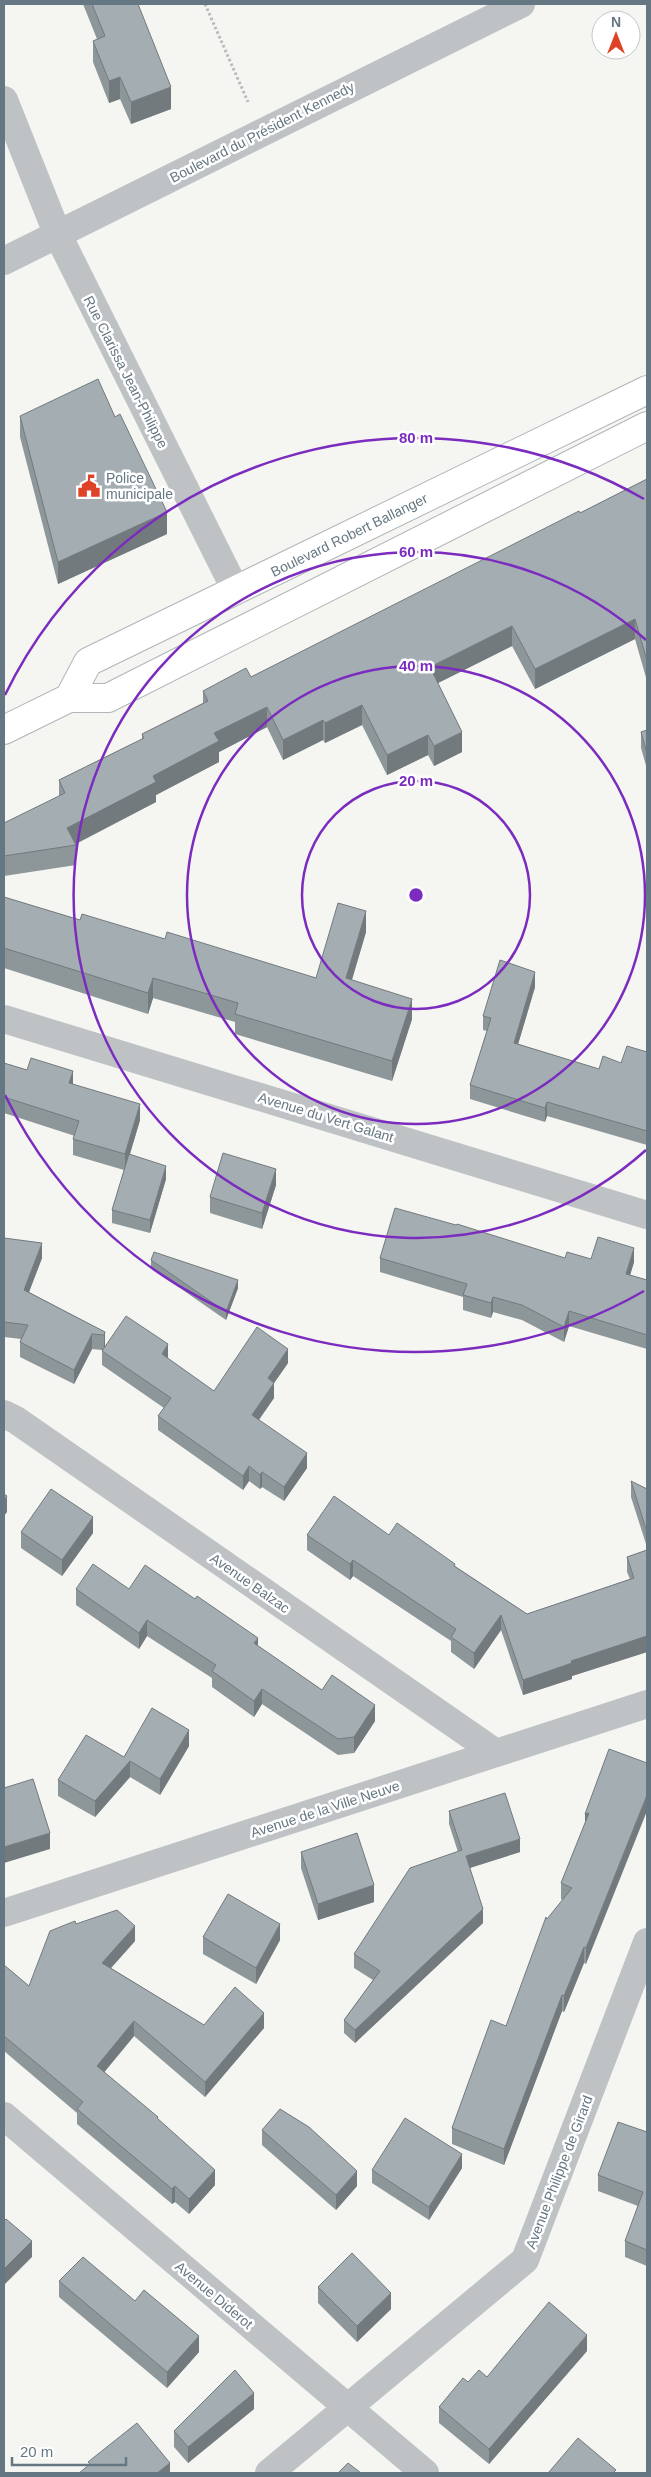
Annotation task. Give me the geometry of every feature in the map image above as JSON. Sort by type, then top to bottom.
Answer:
[{"type":"main road","name":"Boulevard Robert Ballanger","points":[[69,698],[88,662],[647,390]]},
{"type":"main road","points":[[4,730],[69,698],[108,698],[647,426]]},
{"type":"street","name":"Boulevard du Président Kennedy","points":[[4,261],[521,4]]},
{"type":"street","name":"Rue Clarissa Jean-Philippe","points":[[4,100],[57,233],[236,591]]},
{"type":"street","name":"Avenue du Vert Galant","points":[[4,1019],[647,1215]]},
{"type":"street","name":"Avenue Balzac","points":[[4,1414],[16,1420],[496,1753]]},
{"type":"street","name":"Avenue de la Ville Neuve","points":[[4,1913],[647,1704]]},
{"type":"street","name":"Avenue Philippe de Girard","points":[[269,2473],[525,2260],[647,1942]]},
{"type":"street","name":"Avenue Diderot","points":[[4,2116],[425,2473]]},
{"type":"path","points":[[206,4],[261,132]]},
{"type":"building","points":[[92,4],[138,4],[171,87],[131,102],[120,77],[109,81],[93,41],[105,36]]},
{"type":"building","name":"Police municipale","points":[[98,379],[115,417],[120,414],[167,512],[58,562],[20,416]]},
{"type":"building","points":[[647,479],[647,661],[635,619],[535,669],[512,626],[430,667],[462,732],[434,746],[428,735],[387,755],[362,705],[325,723],[323,720],[283,740],[267,707],[214,733],[219,741],[153,776],[156,782],[67,828],[76,845],[4,856],[4,823],[65,793],[59,780],[144,738],[142,734],[208,701],[203,691],[246,668],[251,677],[579,511],[580,513]]},
{"type":"building","points":[[647,730],[647,753],[641,732]]},
{"type":"building","points":[[4,897],[80,920],[82,914],[165,939],[167,932],[316,978],[338,903],[366,911],[346,978],[412,999],[392,1061],[235,1014],[238,1003],[153,978],[148,993],[4,948]]},
{"type":"building","points":[[500,960],[535,972],[514,1043],[599,1069],[603,1056],[621,1063],[627,1046],[647,1052],[647,1131],[547,1102],[545,1108],[470,1085],[491,1018],[483,1016]]},
{"type":"building","points":[[31,1058],[73,1071],[69,1083],[140,1104],[125,1154],[73,1139],[79,1121],[4,1097],[4,1063],[27,1070]]},
{"type":"building","points":[[223,1153],[276,1169],[262,1213],[210,1197]]},
{"type":"building","points":[[129,1154],[166,1166],[150,1220],[112,1210]]},
{"type":"building","points":[[395,1208],[457,1224],[565,1258],[567,1252],[591,1259],[598,1237],[634,1248],[626,1274],[647,1280],[647,1335],[569,1311],[564,1327],[522,1305],[493,1297],[491,1303],[463,1295],[467,1284],[380,1258]]},
{"type":"building","points":[[4,1238],[42,1243],[24,1290],[105,1332],[104,1335],[92,1334],[74,1370],[20,1342],[28,1325],[4,1322]]},
{"type":"building","points":[[154,1252],[238,1280],[226,1312],[151,1260]]},
{"type":"building","points":[[126,1316],[168,1344],[162,1354],[214,1391],[257,1327],[288,1349],[268,1378],[274,1383],[252,1415],[307,1453],[284,1487],[262,1472],[260,1475],[249,1466],[243,1476],[158,1416],[171,1398],[102,1351]]},
{"type":"building","points":[[631,1481],[647,1489],[647,1532]]},
{"type":"building","points":[[51,1489],[93,1517],[62,1560],[21,1532]]},
{"type":"building","points":[[334,1496],[389,1535],[397,1523],[455,1564],[454,1566],[527,1614],[634,1578],[627,1557],[647,1550],[647,1636],[571,1661],[572,1663],[523,1680],[501,1615],[474,1653],[451,1637],[456,1629],[353,1560],[350,1564],[307,1535]]},
{"type":"building","points":[[93,1564],[129,1589],[145,1565],[195,1599],[197,1596],[258,1638],[254,1643],[322,1690],[332,1675],[375,1705],[354,1737],[338,1739],[262,1689],[254,1701],[212,1671],[216,1665],[147,1620],[139,1633],[76,1589]]},
{"type":"building","points":[[152,1708],[189,1730],[160,1779],[130,1761],[95,1801],[58,1780],[86,1735],[124,1757]]},
{"type":"building","points":[[609,1749],[647,1763],[647,1795],[586,1948],[584,1947],[564,1996],[562,1995],[504,2149],[452,2128],[491,2020],[506,2026],[546,1917],[547,1919],[572,1888],[561,1883],[589,1813],[585,1814]]},
{"type":"building","points":[[33,1779],[50,1833],[4,1847],[4,1788]]},
{"type":"building","points":[[505,1793],[520,1839],[466,1856],[483,1909],[355,2030],[344,2020],[380,1971],[354,1954],[410,1868],[462,1850],[449,1811]]},
{"type":"building","points":[[357,1833],[374,1885],[318,1904],[301,1852]]},
{"type":"building","points":[[228,1894],[280,1924],[256,1968],[203,1937]]},
{"type":"building","points":[[117,1910],[135,1926],[102,1963],[204,2025],[235,1987],[264,2013],[205,2082],[134,2021],[97,2066],[158,2117],[215,2170],[189,2199],[175,2186],[172,2189],[77,2109],[83,2102],[4,2036],[4,1965],[29,1986],[50,1931],[75,1921],[76,1924]]},
{"type":"building","points":[[280,2109],[309,2127],[357,2171],[336,2195],[262,2130]]},
{"type":"building","points":[[405,2118],[462,2154],[429,2207],[372,2170]]},
{"type":"building","points":[[618,2122],[647,2132],[647,2250],[625,2241],[643,2192],[598,2175]]},
{"type":"building","points":[[6,2219],[32,2241],[4,2269],[4,2221]]},
{"type":"building","points":[[352,2253],[391,2293],[357,2326],[318,2287]]},
{"type":"building","points":[[83,2257],[135,2301],[144,2290],[199,2336],[167,2372],[59,2281]]},
{"type":"building","points":[[549,2302],[587,2335],[489,2449],[439,2407],[463,2378],[468,2382],[479,2370],[487,2377]]},
{"type":"building","points":[[235,2370],[254,2393],[188,2447],[174,2431]]},
{"type":"building","points":[[137,2423],[170,2463],[157,2473],[79,2473],[90,2464],[88,2462]]},
{"type":"building","points":[[578,2438],[616,2470],[613,2473],[550,2473]]},
{"type":"building","points":[[348,2463],[361,2473],[338,2473]]},
{"type":"place","name":"Police municipale","points":[[89,486]]}]
